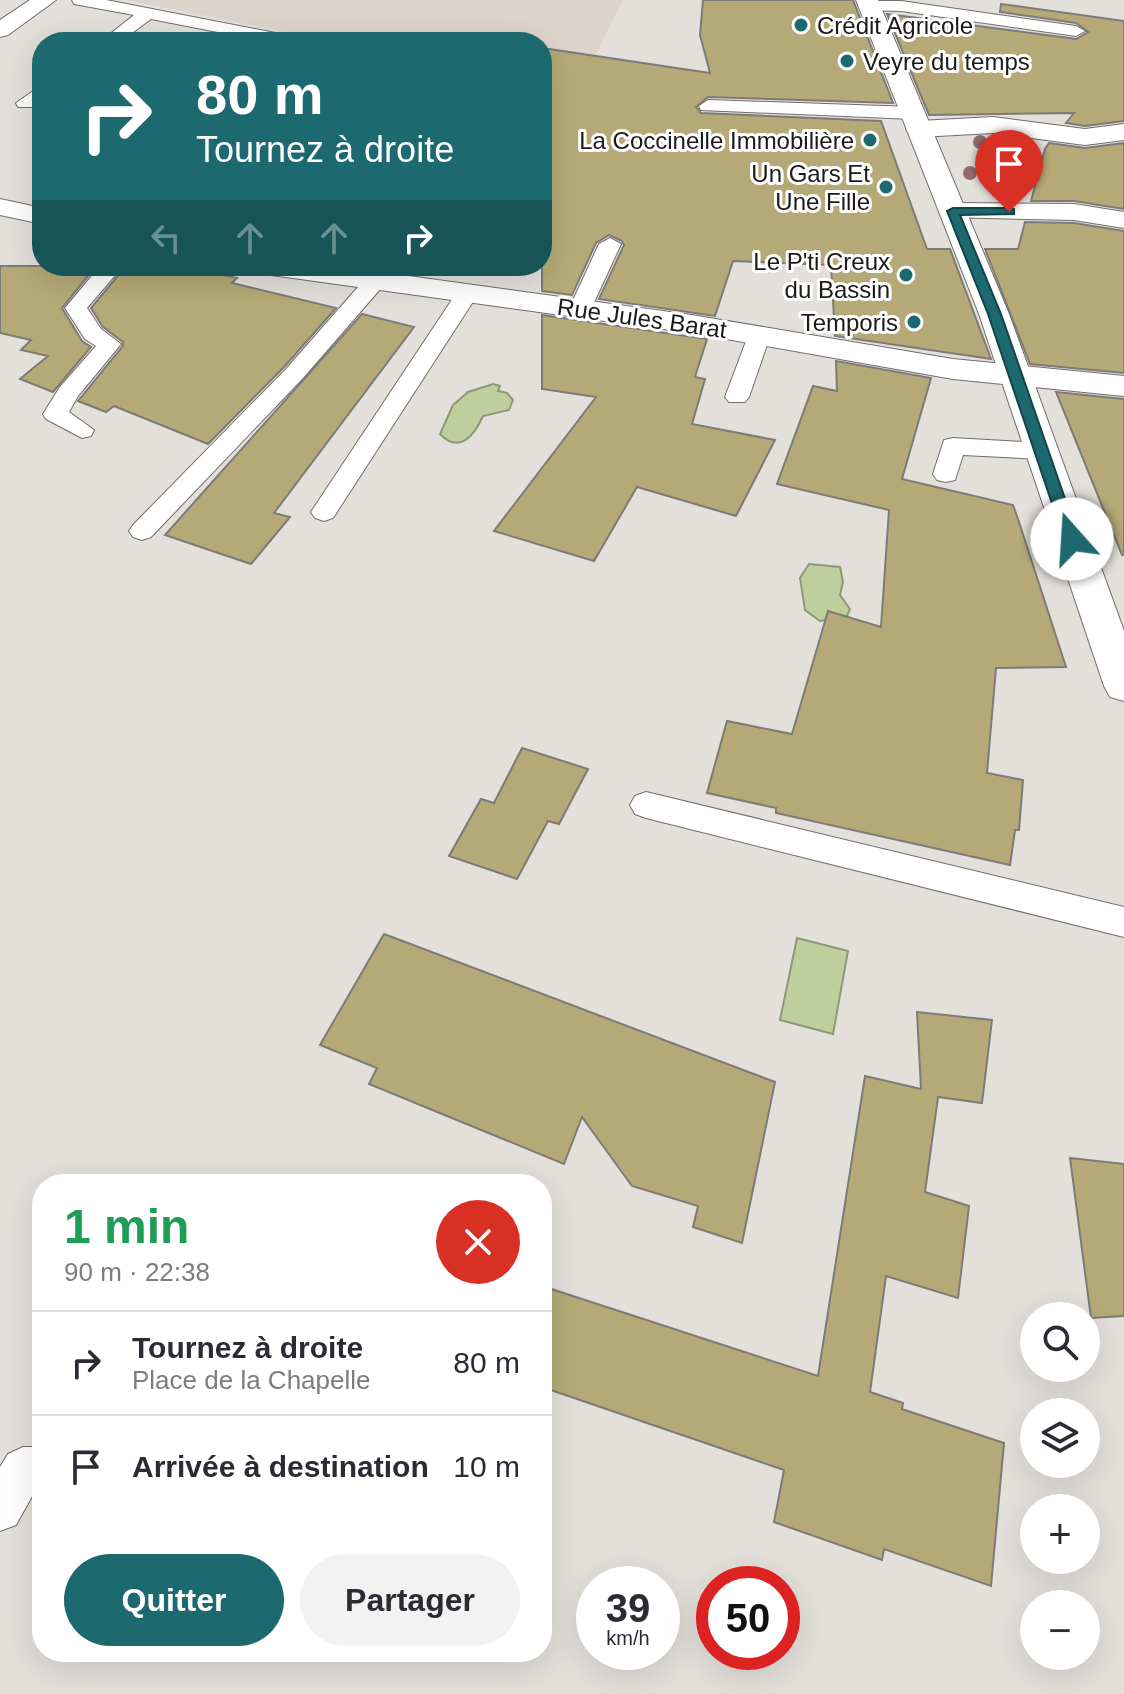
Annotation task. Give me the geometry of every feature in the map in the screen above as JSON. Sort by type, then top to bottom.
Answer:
[{"type":"street","points":[[0,30],[45,0]]},
{"type":"street","points":[[867,3],[994,314],[1124,686]]},
{"type":"street","points":[[914,116],[1085,137],[1124,132]]},
{"type":"street","points":[[0,207],[32,214]]},
{"type":"street","points":[[953,211],[1074,212],[1124,220]]},
{"type":"street","name":"Rue Jules Barat","points":[[388,276],[467,294],[759,336],[953,369],[1124,386]]},
{"type":"lane","points":[[80,0],[237,32]]},
{"type":"lane","points":[[867,3],[1076,31]]},
{"type":"lane","points":[[122,32],[148,13]]},
{"type":"lane","points":[[25,103],[32,98]]},
{"type":"lane","points":[[707,100],[914,116]]},
{"type":"lane","points":[[805,124],[914,116]]},
{"type":"lane","points":[[580,309],[610,244]]},
{"type":"lane","points":[[82,430],[55,414],[68,392],[110,344],[93,334],[76,308],[102,276]]},
{"type":"lane","points":[[142,531],[295,373],[377,276]]},
{"type":"lane","points":[[324,512],[467,294]]},
{"type":"lane","points":[[737,397],[759,336]]},
{"type":"lane","points":[[946,474],[953,446],[1041,451]]},
{"type":"lane","points":[[646,805],[1124,922]]},
{"type":"lane","points":[[0,1509],[23,1469],[32,1469]]},
{"type":"shaded area","points":[[125,0],[623,0],[590,65],[552,70],[552,32],[286,32]]},
{"type":"shaded area","points":[[493,384],[500,386],[498,391],[507,393],[513,400],[509,410],[483,416],[466,440],[454,443],[440,434],[453,405],[468,392]]},
{"type":"shaded area","points":[[809,564],[840,567],[843,582],[840,595],[850,609],[847,616],[820,621],[805,610],[800,578]]},
{"type":"shaded area","points":[[797,938],[848,951],[833,1034],[780,1020]]},
{"type":"building","points":[[703,0],[853,0],[893,103],[708,97],[696,107],[701,113],[881,121],[927,249],[950,249],[991,359],[835,336],[831,265],[733,261],[715,316],[599,299],[624,245],[609,235],[596,243],[572,295],[542,291],[542,276],[552,276],[552,49],[710,73],[700,35]]},
{"type":"building","points":[[1001,4],[1124,21],[1124,121],[1085,126],[1066,123],[1074,113],[929,115],[887,14],[1076,39],[1088,32],[1076,23],[1000,12]]},
{"type":"building","points":[[1049,143],[1085,148],[1124,143],[1124,209],[1074,201],[1031,201]]},
{"type":"building","points":[[1025,222],[1074,223],[1124,231],[1124,373],[1030,364],[985,249],[1018,249]]},
{"type":"building","points":[[0,266],[32,266],[32,276],[88,276],[62,308],[82,341],[91,347],[53,392],[20,379],[48,356],[21,350],[31,340],[0,333]]},
{"type":"building","points":[[118,276],[228,276],[237,278],[232,283],[336,308],[285,366],[208,444],[114,406],[106,412],[78,401],[123,346],[123,342],[103,327],[91,308]]},
{"type":"building","points":[[362,314],[414,327],[274,513],[290,517],[251,564],[165,535]]},
{"type":"building","points":[[542,315],[707,339],[695,377],[705,379],[692,424],[775,440],[736,516],[637,487],[594,561],[494,531],[596,397],[542,389]]},
{"type":"building","points":[[836,361],[931,378],[902,479],[1013,505],[1020,525],[1066,667],[996,668],[987,773],[1023,780],[1019,830],[1015,830],[1010,865],[776,813],[776,808],[707,793],[727,721],[792,734],[828,611],[881,627],[889,510],[777,484],[813,386],[837,391]]},
{"type":"building","points":[[1056,392],[1124,399],[1124,555],[1122,555]]},
{"type":"building","points":[[522,748],[588,769],[559,824],[548,821],[517,879],[449,856],[481,799],[494,803]]},
{"type":"building","points":[[384,934],[775,1082],[742,1243],[693,1227],[698,1206],[632,1186],[582,1117],[564,1164],[369,1084],[377,1068],[320,1045]]},
{"type":"building","points":[[917,1012],[992,1020],[982,1103],[938,1097],[925,1192],[969,1206],[958,1298],[886,1276],[870,1392],[903,1403],[902,1409],[1004,1443],[991,1586],[884,1549],[882,1560],[774,1522],[784,1470],[552,1390],[552,1289],[818,1376],[865,1076],[921,1089]]},
{"type":"building","points":[[1070,1158],[1124,1164],[1124,1316],[1100,1317],[1100,1302],[1089,1302]]},
{"type":"place","name":"Crédit Agricole","points":[[801,25]]},
{"type":"place","name":"Veyre du temps","points":[[847,61]]},
{"type":"place","name":"La Coccinelle Immobilière","points":[[870,140]]},
{"type":"place","name":"Un Gars Et Une Fille","points":[[886,187]]},
{"type":"place","name":"Le P'ti Creux du Bassin","points":[[906,275]]},
{"type":"place","name":"Temporis","points":[[914,322]]},
{"type":"route","points":[[1009,212],[953,211],[994,314],[1072,539]]}]
